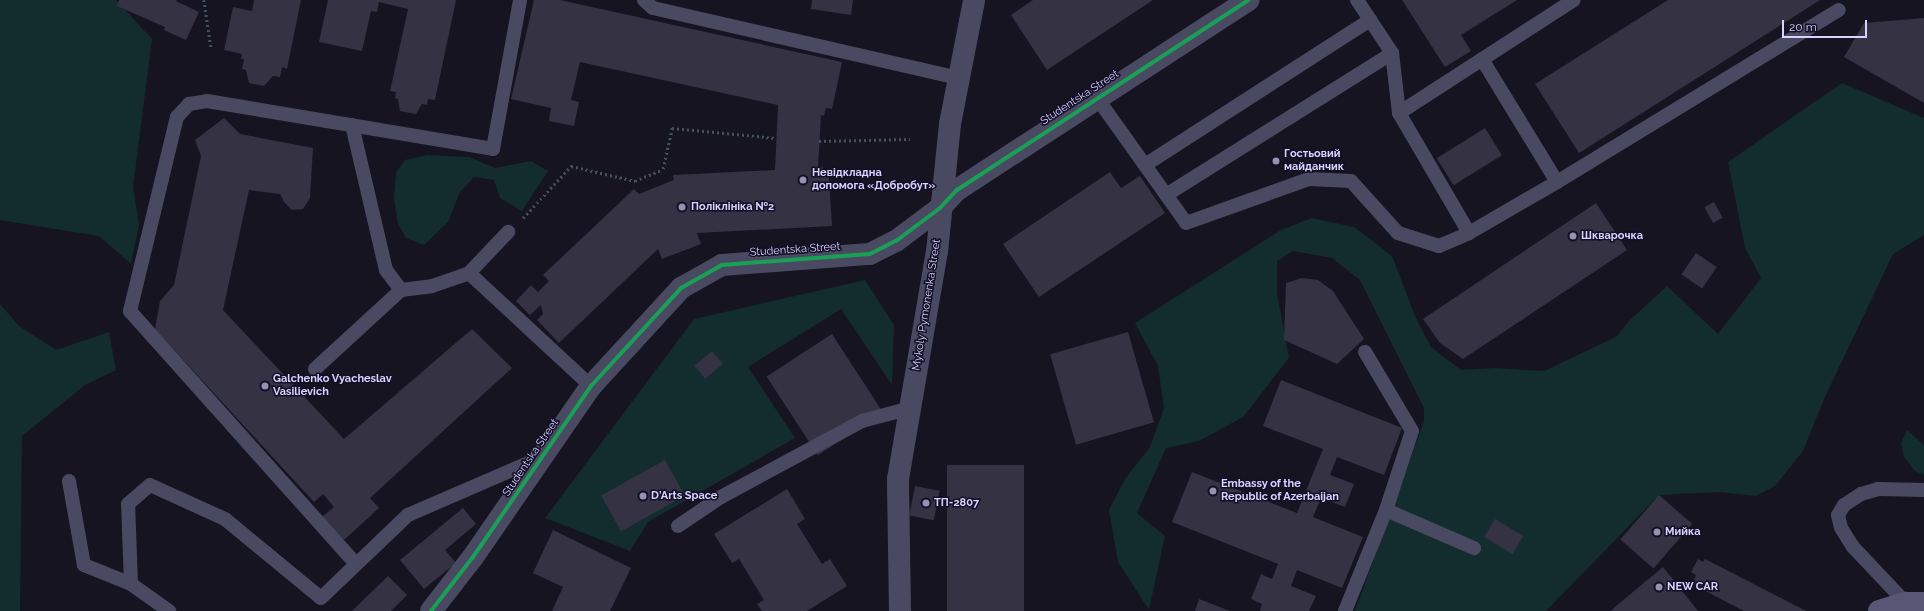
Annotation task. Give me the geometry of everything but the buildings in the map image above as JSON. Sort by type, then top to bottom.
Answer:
[{"type":"main road","points":[[1879,611],[1910,607],[1924,585]]},
{"type":"street","name":"Mykoly Pymonenka Street","points":[[900,611],[898,479],[937,252],[940,208],[950,124],[974,0]]},
{"type":"street","name":"Studentska Street","points":[[431,611],[473,557],[591,386],[682,288],[722,264],[870,254],[896,241],[940,208],[957,190],[1249,0]]},
{"type":"lane","points":[[356,564],[130,311],[177,117],[189,104],[207,101],[493,149],[520,0]]},
{"type":"lane","points":[[644,0],[653,8],[958,78]]},
{"type":"lane","points":[[1357,0],[1392,53],[1399,112],[1469,233]]},
{"type":"lane","points":[[1399,112],[1574,0]]},
{"type":"lane","points":[[1097,98],[1186,223],[1309,179],[1351,181],[1398,233],[1439,246],[1469,233],[1557,182],[1839,10]]},
{"type":"lane","points":[[1145,165],[1370,20]]},
{"type":"lane","points":[[1166,195],[1392,53]]},
{"type":"lane","points":[[1482,59],[1557,182]]},
{"type":"lane","points":[[352,125],[386,270],[401,290]]},
{"type":"lane","points":[[315,369],[401,290],[432,286],[469,273],[508,232]]},
{"type":"lane","points":[[469,273],[591,386]]},
{"type":"lane","points":[[1345,611],[1386,510],[1412,431],[1364,352]]},
{"type":"lane","points":[[678,526],[721,497],[862,421],[911,408]]},
{"type":"lane","points":[[131,584],[128,504],[150,485],[226,520],[321,598],[408,515],[542,457]]},
{"type":"lane","points":[[69,481],[84,565],[131,584],[169,611]]},
{"type":"lane","points":[[1910,607],[1853,546],[1842,528],[1838,515],[1844,505],[1861,494],[1878,489],[1924,490]]},
{"type":"lane","points":[[1386,510],[1474,548]]},
{"type":"path","points":[[204,0],[211,47]]},
{"type":"path","points":[[508,232],[571,166],[635,181],[663,169],[672,128],[776,138]]},
{"type":"path","points":[[819,141],[910,139]]},
{"type":"green space","points":[[0,0],[116,0],[152,39],[133,187],[139,225],[131,264],[99,236],[0,220]]},
{"type":"green space","points":[[1842,83],[1924,118],[1924,235],[1893,254],[1824,399],[1803,451],[1775,486],[1756,496],[1720,492],[1659,495],[1546,611],[1355,611],[1424,421],[1424,408],[1360,280],[1332,258],[1293,251],[1277,261],[1277,293],[1289,358],[1243,417],[1199,441],[1166,448],[1137,513],[1165,536],[1149,610],[1118,562],[1109,510],[1125,479],[1150,447],[1164,408],[1158,366],[1135,323],[1281,230],[1312,218],[1354,227],[1392,256],[1415,316],[1431,347],[1461,370],[1495,368],[1544,371],[1616,337],[1630,320],[1667,286],[1718,334],[1761,278],[1745,248],[1728,162]]},
{"type":"green space","points":[[427,155],[469,157],[495,168],[531,161],[548,171],[522,211],[500,198],[494,180],[474,177],[460,192],[448,222],[424,245],[406,238],[398,224],[394,198],[396,173],[405,160]]},
{"type":"green space","points":[[865,280],[894,325],[892,385],[841,309],[748,367],[795,438],[648,522],[630,551],[545,518],[694,319]]},
{"type":"green space","points":[[0,304],[19,326],[56,350],[109,332],[116,370],[85,385],[22,436],[20,611],[0,611]]},
{"type":"green space","points":[[1907,430],[1924,445],[1924,475],[1915,471],[1904,457],[1901,443]]},
{"type":"cycle path","points":[[431,611],[473,557],[591,386],[681,288],[722,265],[870,254],[896,241],[940,208],[957,190],[1249,0]]},
{"type":"place","name":"Гостьовий майданчик","points":[[1276,161]]},
{"type":"place","name":"Невідкладна допомога «Добробут»","points":[[803,180]]},
{"type":"place","name":"Поліклініка №2","points":[[682,207]]},
{"type":"place","name":"Шкварочка","points":[[1573,236]]},
{"type":"place","name":"Galchenko Vyacheslav Vasilievich","points":[[265,386]]},
{"type":"place","name":"Embassy of the Republic of Azerbaijan","points":[[1213,491]]},
{"type":"place","name":"D'Arts Space","points":[[643,496]]},
{"type":"place","name":"ТП-2807","points":[[926,503]]},
{"type":"place","name":"Мийка","points":[[1657,532]]},
{"type":"place","name":"NEW CAR","points":[[1659,587]]}]
